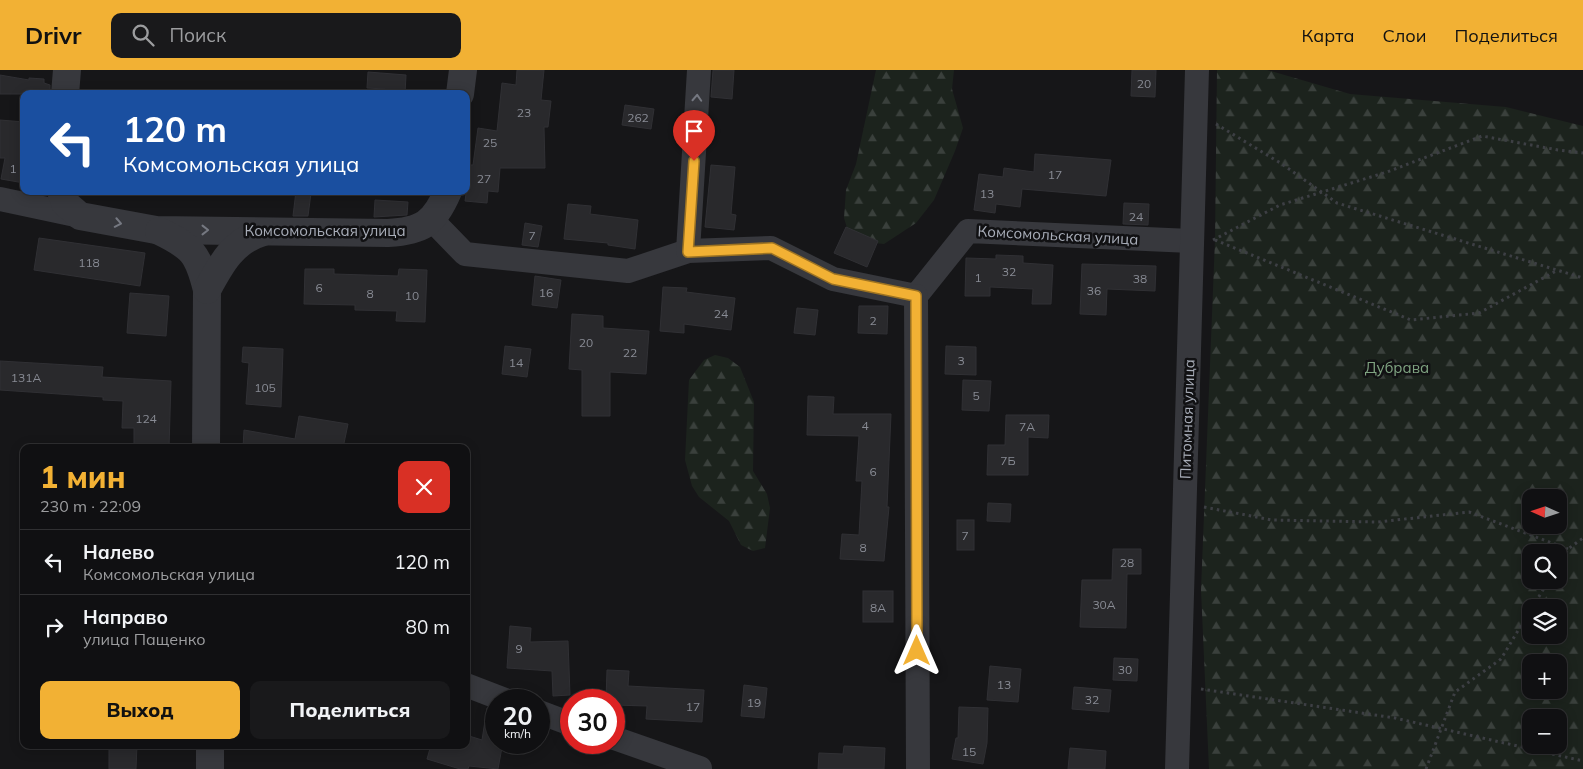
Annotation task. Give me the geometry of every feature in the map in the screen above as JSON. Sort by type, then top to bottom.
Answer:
[{"type":"street","points":[[65,90],[67,70]]},
{"type":"street","points":[[460,90],[463,70]]},
{"type":"street","points":[[688,252],[699,70]]},
{"type":"street","name":"Питомная улица","points":[[1177,769],[1197,70]]},
{"type":"street","points":[[28,205],[40,200],[44,195]]},
{"type":"street","points":[[63,195],[66,203],[80,216]]},
{"type":"street","points":[[446,195],[432,220],[465,254],[628,271],[688,252],[772,248],[833,279],[916,296],[918,769]]},
{"type":"street","name":"Комсомольская улица","points":[[0,199],[156,230],[388,233],[419,229],[432,220]]},
{"type":"street","points":[[156,230],[184,244],[195,255],[207,290],[206,444]]},
{"type":"street","points":[[207,290],[223,261],[232,250],[253,235],[267,231]]},
{"type":"street","name":"Комсомольская улица","points":[[916,296],[968,231],[1191,241]]},
{"type":"street","points":[[470,686],[485,692]]},
{"type":"street","points":[[625,742],[700,768]]},
{"type":"street","points":[[210,749],[210,769]]},
{"type":"path","points":[[1196,111],[1282,164],[1336,204],[1583,278]]},
{"type":"path","points":[[1215,240],[1280,205],[1387,172],[1482,136],[1583,153]]},
{"type":"path","points":[[1191,241],[1215,240],[1411,320],[1479,314],[1557,270]]},
{"type":"path","points":[[1184,504],[1272,520],[1378,522],[1469,512],[1568,549],[1583,538]]},
{"type":"path","points":[[1426,769],[1455,692],[1501,659],[1522,624]]},
{"type":"path","points":[[1179,686],[1395,718],[1583,761]]},
{"type":"green space","points":[[876,70],[954,70],[952,89],[963,128],[934,200],[916,223],[884,244],[857,241],[848,231],[844,218],[846,190],[856,164]]},
{"type":"green space","name":"Дубрава","points":[[1217,70],[1267,70],[1350,94],[1506,107],[1583,126],[1583,769],[1209,769],[1201,590],[1215,240]]},
{"type":"green space","points":[[715,355],[728,358],[740,367],[754,402],[753,471],[767,494],[770,508],[765,548],[753,551],[741,545],[729,521],[699,497],[692,486],[685,460],[689,380],[704,360]]},
{"type":"building","points":[[517,70],[544,70],[541,100],[551,101],[548,127],[544,127],[545,168],[500,168],[498,192],[488,191],[487,203],[465,201],[466,195],[470,195],[470,165],[473,165],[478,128],[497,131],[502,83],[516,85]]},
{"type":"building","points":[[713,70],[734,70],[732,99],[711,97]]},
{"type":"building","points":[[1132,70],[1156,70],[1155,97],[1131,96]]},
{"type":"building","points":[[368,72],[406,75],[405,90],[367,88]]},
{"type":"building","points":[[0,75],[29,80],[29,78],[44,79],[44,83],[50,85],[50,90],[20,90],[20,94],[0,94]]},
{"type":"building","points":[[625,105],[654,109],[651,129],[622,125]]},
{"type":"building","points":[[0,120],[20,122],[20,182],[1,179],[5,158],[0,158]]},
{"type":"building","points":[[1035,154],[1111,160],[1106,196],[1022,189],[1020,207],[996,204],[995,213],[974,210],[979,174],[1003,177],[1004,168],[1034,172]]},
{"type":"building","points":[[711,165],[735,167],[731,214],[736,215],[734,230],[705,227]]},
{"type":"building","points":[[296,195],[311,195],[308,216],[293,216]]},
{"type":"building","points":[[375,200],[408,202],[407,215],[374,217]]},
{"type":"building","points":[[1124,203],[1149,204],[1148,225],[1123,224]]},
{"type":"building","points":[[568,204],[591,206],[590,214],[638,220],[635,249],[608,245],[608,243],[564,239]]},
{"type":"building","points":[[525,223],[542,226],[538,247],[522,245]]},
{"type":"building","points":[[846,227],[878,241],[867,267],[834,253]]},
{"type":"building","points":[[39,238],[145,253],[140,286],[34,270]]},
{"type":"building","points":[[996,255],[1023,256],[1023,263],[1053,265],[1051,304],[1032,304],[1033,289],[990,287],[990,296],[965,296],[966,258],[996,259]]},
{"type":"building","points":[[1082,264],[1156,266],[1155,291],[1107,289],[1106,315],[1080,314]]},
{"type":"building","points":[[305,269],[334,269],[334,274],[398,276],[399,269],[427,270],[425,322],[396,321],[397,311],[355,310],[355,305],[304,304]]},
{"type":"building","points":[[535,276],[561,280],[557,308],[532,305]]},
{"type":"building","points":[[663,287],[687,288],[686,292],[735,298],[731,330],[684,324],[684,333],[660,331]]},
{"type":"building","points":[[130,293],[169,296],[166,336],[127,333]]},
{"type":"building","points":[[859,306],[888,306],[887,334],[858,333]]},
{"type":"building","points":[[797,308],[818,310],[815,335],[794,333]]},
{"type":"building","points":[[572,314],[603,316],[603,328],[649,331],[646,374],[610,372],[610,416],[582,416],[582,370],[569,369]]},
{"type":"building","points":[[505,346],[531,349],[527,377],[502,374]]},
{"type":"building","points":[[946,346],[976,347],[976,375],[945,374]]},
{"type":"building","points":[[243,347],[283,349],[281,407],[246,404],[249,363],[242,362]]},
{"type":"building","points":[[0,361],[103,367],[102,377],[171,381],[169,444],[134,444],[134,428],[122,428],[123,401],[103,400],[103,397],[0,390]]},
{"type":"building","points":[[963,380],[991,381],[989,411],[962,410]]},
{"type":"building","points":[[808,396],[834,397],[833,414],[891,414],[887,507],[889,507],[884,561],[840,559],[842,534],[859,535],[862,481],[856,481],[859,436],[807,435]]},
{"type":"building","points":[[1006,415],[1049,415],[1048,438],[1028,437],[1028,475],[987,475],[988,445],[1005,445]]},
{"type":"building","points":[[299,416],[348,424],[344,444],[243,444],[244,430],[295,439]]},
{"type":"building","points":[[988,503],[1011,504],[1010,522],[987,521]]},
{"type":"building","points":[[957,520],[974,520],[974,550],[957,550]]},
{"type":"building","points":[[1113,549],[1141,549],[1141,574],[1127,574],[1126,628],[1080,627],[1082,580],[1112,580]]},
{"type":"building","points":[[863,591],[893,591],[893,622],[863,622]]},
{"type":"building","points":[[510,626],[531,628],[530,642],[568,641],[570,689],[560,689],[560,696],[553,696],[552,671],[507,668]]},
{"type":"building","points":[[1114,658],[1138,659],[1137,681],[1113,680]]},
{"type":"building","points":[[990,666],[1021,669],[1018,702],[987,700]]},
{"type":"building","points":[[607,670],[629,671],[628,686],[704,690],[702,722],[646,719],[647,706],[625,705],[625,689],[606,689]]},
{"type":"building","points":[[744,685],[767,688],[764,718],[741,716]]},
{"type":"building","points":[[1074,687],[1111,690],[1109,712],[1072,709]]},
{"type":"building","points":[[959,707],[988,708],[987,743],[983,764],[952,759],[956,738],[958,738]]},
{"type":"building","points":[[485,721],[485,754],[501,754],[498,769],[469,766],[468,769],[460,769],[427,759],[430,749],[470,749],[470,736],[482,740]]},
{"type":"building","points":[[844,746],[885,748],[884,769],[818,769],[819,753],[843,754]]},
{"type":"building","points":[[1070,748],[1106,751],[1105,769],[1068,769]]},
{"type":"building","points":[[109,749],[137,749],[136,769],[109,769]]},
{"type":"route","points":[[694,161],[688,252],[772,248],[833,279],[916,296],[917,651]]}]
